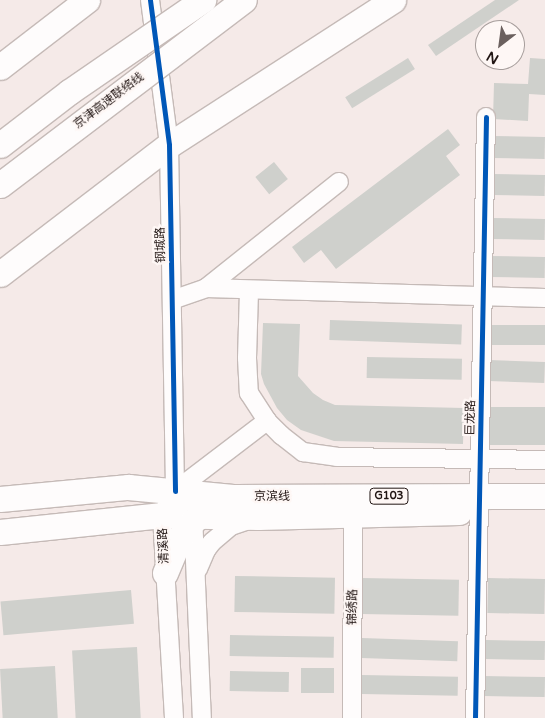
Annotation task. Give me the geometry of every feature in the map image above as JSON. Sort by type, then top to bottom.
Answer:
[{"type":"highway","points":[[0,67],[87,0]]},
{"type":"highway","points":[[0,145],[69,92],[203,0]]},
{"type":"highway","name":"京津高速联络线","points":[[0,185],[244,0]]},
{"type":"highway","points":[[0,274],[169,146],[393,0]]},
{"type":"highway","name":"京滨线","points":[[0,499],[128,487],[353,506],[480,504],[545,496]]},
{"type":"highway","points":[[165,573],[180,537],[196,516],[214,505],[233,497]]},
{"type":"highway","name":"京滨线","points":[[480,504],[545,513]]},
{"type":"highway","name":"京滨线","points":[[0,532],[162,515],[258,517],[353,506]]},
{"type":"street","name":"钢城路","points":[[150,0],[169,146],[175,491]]},
{"type":"street","name":"巨龙路","points":[[475,718],[486,117]]},
{"type":"street","points":[[172,300],[206,288],[339,182]]},
{"type":"street","points":[[206,288],[545,298]]},
{"type":"street","points":[[249,290],[247,358],[249,393],[267,421],[303,452],[337,457],[545,460]]},
{"type":"street","points":[[202,718],[196,577],[196,516],[175,491],[267,421]]},
{"type":"street","name":"清溪路","points":[[174,718],[162,515],[175,491]]},
{"type":"street","name":"锦绣路","points":[[352,718],[353,506]]},
{"type":"street","points":[[196,577],[206,550],[222,532],[231,526],[258,517]]},
{"type":"building","points":[[495,0],[519,0],[489,20],[475,20],[475,30],[436,56],[428,45]]},
{"type":"building","points":[[408,58],[415,69],[352,108],[345,97]]},
{"type":"building","points":[[530,58],[545,59],[545,95],[529,94],[528,121],[493,119],[494,83],[528,84]]},
{"type":"building","points":[[448,129],[460,145],[446,156],[460,175],[336,269],[321,250],[304,263],[292,247]]},
{"type":"building","points":[[493,136],[545,137],[545,159],[493,158]]},
{"type":"building","points":[[274,162],[288,179],[269,194],[255,177]]},
{"type":"building","points":[[493,174],[545,175],[545,196],[493,195]]},
{"type":"building","points":[[492,218],[545,219],[545,240],[492,239]]},
{"type":"building","points":[[491,256],[545,257],[545,278],[491,277]]},
{"type":"building","points":[[330,320],[462,325],[461,345],[329,340]]},
{"type":"building","points":[[263,323],[300,324],[298,376],[313,393],[323,400],[335,405],[464,408],[463,444],[334,441],[301,430],[287,420],[277,408],[264,384],[261,374]]},
{"type":"building","points":[[490,325],[545,325],[545,345],[490,345]]},
{"type":"building","points":[[367,357],[462,359],[462,380],[367,378]]},
{"type":"building","points":[[489,360],[545,362],[544,383],[488,381]]},
{"type":"building","points":[[488,407],[545,407],[545,445],[488,445]]},
{"type":"building","points":[[235,576],[335,578],[334,614],[234,612]]},
{"type":"building","points":[[362,578],[459,580],[458,616],[361,614]]},
{"type":"building","points":[[488,578],[545,579],[544,614],[487,613]]},
{"type":"building","points":[[131,590],[134,624],[3,635],[0,601]]},
{"type":"building","points":[[230,635],[334,637],[334,658],[230,656]]},
{"type":"building","points":[[362,638],[458,641],[457,661],[361,658]]},
{"type":"building","points":[[486,640],[545,641],[545,660],[486,659]]},
{"type":"building","points":[[137,647],[141,718],[76,718],[72,650]]},
{"type":"building","points":[[55,666],[58,718],[3,718],[0,669]]},
{"type":"building","points":[[301,668],[334,668],[334,693],[301,693]]},
{"type":"building","points":[[230,671],[289,672],[289,692],[230,691]]},
{"type":"building","points":[[362,675],[458,677],[458,696],[362,694]]},
{"type":"building","points":[[484,676],[545,677],[545,697],[484,696]]},
{"type":"cycle path","points":[[150,0],[169,145],[175,491]]},
{"type":"cycle path","points":[[475,718],[486,117]]}]
